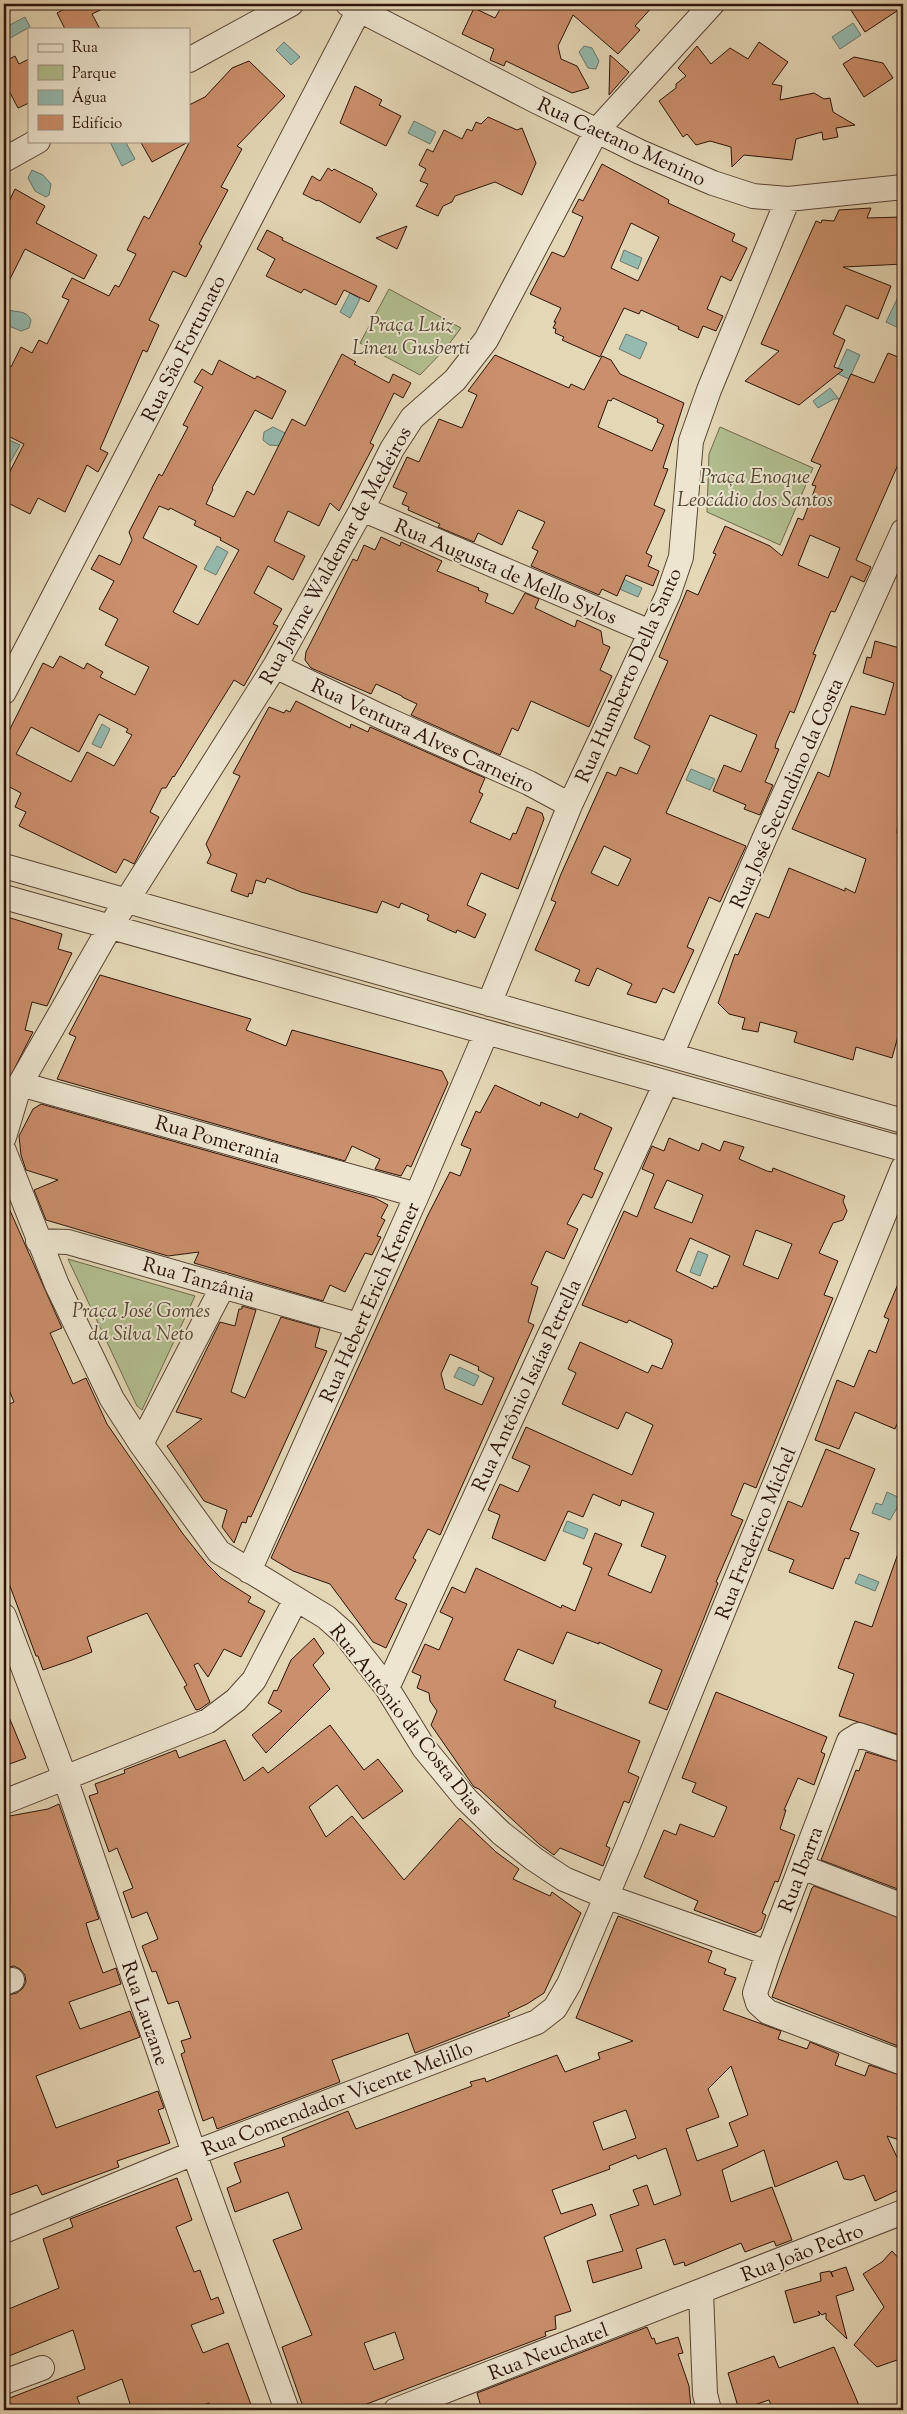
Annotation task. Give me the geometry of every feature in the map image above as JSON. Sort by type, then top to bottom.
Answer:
[{"type":"street","points":[[190,59],[291,4]]},
{"type":"street","name":"Rua Jayme Waldemar de Medeiros","points":[[129,901],[275,666],[362,509],[392,449],[412,418],[455,380],[486,340],[597,130],[712,4]]},
{"type":"street","name":"Rua Caetano Menino","points":[[356,6],[534,100],[713,183],[753,196],[788,199],[903,187]]},
{"type":"street","name":"Rua São Fortunato","points":[[4,692],[356,6]]},
{"type":"street","points":[[4,160],[36,142]]},
{"type":"street","name":"Rua Humberto Della Santo","points":[[489,1004],[570,806],[668,595],[681,557],[691,442],[709,390],[788,199]]},
{"type":"street","name":"Rua Augusta de Mello Sylos","points":[[362,509],[650,632]]},
{"type":"street","name":"Rua José Secundino da Costa","points":[[671,1055],[765,837],[903,531]]},
{"type":"street","name":"Rua Ventura Alves Carneiro","points":[[275,666],[386,719],[529,783],[570,806]]},
{"type":"street","points":[[4,866],[903,1121]]},
{"type":"street","points":[[4,898],[903,1149]]},
{"type":"street","points":[[4,1137],[20,1084],[110,927],[129,901]]},
{"type":"street","name":"Rua Hebert Erich Kremer","points":[[249,1571],[417,1195],[486,1032]]},
{"type":"street","name":"Rua Antônio Isaías Petrella","points":[[387,1688],[666,1083]]},
{"type":"street","name":"Rua Pomerania","points":[[20,1084],[417,1195]]},
{"type":"street","name":"Rua Antônio da Costa Dias","points":[[4,1151],[57,1285],[112,1399],[141,1444],[218,1552],[326,1617],[344,1632],[387,1688],[424,1748],[466,1799],[494,1826],[534,1859],[564,1879],[605,1896],[768,1953]]},
{"type":"street","name":"Rua Frederico Michel","points":[[605,1896],[627,1848],[903,1168]]},
{"type":"street","name":"Rua Tanzânia","points":[[38,1241],[68,1242],[358,1325]]},
{"type":"street","points":[[141,1444],[223,1286]]},
{"type":"street","points":[[4,1802],[208,1721],[254,1680],[296,1599]]},
{"type":"street","name":"Rua Lauzane","points":[[4,1616],[65,1778],[194,2153],[287,2410]]},
{"type":"street","name":"Rua Ibarra","points":[[903,1750],[859,1735],[854,1737],[846,1746],[768,1953],[755,1993],[758,2003],[768,2012],[903,2063]]},
{"type":"street","points":[[802,1867],[903,1906]]},
{"type":"street","name":"Rua Comendador Vicente Melillo","points":[[4,2231],[194,2153],[537,2022],[555,2008],[569,1984],[605,1896]]},
{"type":"street","name":"Rua João Pedro","points":[[701,2292],[903,2212]]},
{"type":"street","points":[[701,2292],[704,2394],[709,2410]]},
{"type":"street","name":"Rua Neuchatel","points":[[396,2410],[701,2292]]},
{"type":"street","points":[[4,2382],[42,2368]]},
{"type":"green space","name":"Praça Luiz Lineu Gusberti","points":[[389,289],[461,328],[446,348],[420,375],[360,343]]},
{"type":"green space","name":"Praça Enoque Leocádio dos Santos","points":[[720,427],[813,468],[780,545],[707,512],[709,454]]},
{"type":"green space","name":"Praça José Gomes da Silva Neto","points":[[68,1259],[195,1296],[142,1410],[137,1406]]},
{"type":"water","points":[[25,17],[30,27],[10,38],[6,31],[4,31],[4,25],[6,23],[8,26]]},
{"type":"water","points":[[853,23],[861,35],[840,49],[832,37]]},
{"type":"water","points":[[284,42],[300,57],[291,65],[276,50]]},
{"type":"water","points":[[584,46],[592,48],[599,61],[596,69],[588,68],[579,52]]},
{"type":"water","points":[[414,121],[436,132],[430,144],[408,133]]},
{"type":"water","points":[[110,142],[126,142],[135,159],[122,166]]},
{"type":"water","points":[[32,170],[43,175],[51,184],[49,195],[46,197],[35,191],[28,178]]},
{"type":"water","points":[[624,250],[642,258],[638,269],[620,261]]},
{"type":"water","points":[[350,293],[360,299],[350,318],[340,312]]},
{"type":"water","points":[[898,297],[903,300],[903,320],[899,328],[886,322]]},
{"type":"water","points":[[4,309],[26,314],[31,320],[29,328],[21,331],[4,324]]},
{"type":"water","points":[[626,334],[647,343],[640,359],[619,349]]},
{"type":"water","points":[[847,349],[860,355],[849,379],[836,373]]},
{"type":"water","points":[[830,388],[839,399],[834,399],[818,408],[813,401]]},
{"type":"water","points":[[273,427],[285,433],[284,446],[269,445],[263,440],[264,432]]},
{"type":"water","points":[[9,440],[20,445],[9,464],[4,461],[4,451]]},
{"type":"water","points":[[217,546],[228,552],[216,575],[204,569]]},
{"type":"water","points":[[621,578],[642,588],[638,597],[617,588]]},
{"type":"water","points":[[102,724],[110,729],[101,748],[92,744]]},
{"type":"water","points":[[691,769],[715,779],[710,790],[686,780]]},
{"type":"water","points":[[698,1251],[708,1255],[700,1276],[690,1272]]},
{"type":"water","points":[[459,1367],[479,1376],[474,1386],[454,1377]]},
{"type":"water","points":[[887,1492],[902,1499],[890,1520],[872,1513],[876,1503],[882,1505]]},
{"type":"water","points":[[567,1521],[588,1529],[584,1539],[563,1531]]},
{"type":"water","points":[[859,1574],[879,1582],[875,1591],[855,1583]]},
{"type":"building","points":[[74,4],[113,4],[92,14],[99,28],[64,28],[57,13]]},
{"type":"building","points":[[503,4],[655,4],[635,26],[640,30],[618,54],[573,15],[558,46],[561,59],[577,66],[589,88],[572,93],[506,61],[504,66],[490,60],[494,49],[462,34],[474,8],[495,18]]},
{"type":"building","points":[[847,4],[903,4],[903,7],[865,32]]},
{"type":"building","points":[[759,42],[788,62],[772,84],[782,86],[780,100],[814,93],[824,99],[830,98],[833,112],[855,125],[836,128],[838,137],[823,140],[822,132],[796,139],[792,160],[744,155],[732,167],[731,147],[710,141],[696,145],[687,134],[683,137],[659,101],[676,88],[676,84],[686,76],[678,68],[697,46],[711,64],[730,48],[748,59]]},
{"type":"building","points":[[610,55],[629,72],[609,95]]},
{"type":"building","points":[[15,56],[19,64],[28,60],[28,103],[18,108],[9,91],[4,95],[4,62]]},
{"type":"building","points":[[854,57],[883,63],[893,78],[864,97],[843,64]]},
{"type":"building","points":[[249,61],[285,96],[237,146],[242,149],[221,187],[228,190],[199,244],[202,246],[186,277],[173,271],[149,320],[159,325],[147,352],[143,350],[100,449],[108,453],[98,472],[87,465],[65,512],[38,498],[30,514],[4,501],[4,483],[24,444],[4,434],[4,364],[11,367],[21,347],[32,353],[39,340],[47,344],[69,300],[62,297],[72,278],[109,296],[115,285],[119,287],[136,254],[127,250],[144,216],[149,219],[190,142],[190,104],[205,97],[232,68]]},
{"type":"building","points":[[355,86],[382,100],[379,105],[401,116],[386,146],[340,123]]},
{"type":"building","points":[[488,117],[517,130],[522,128],[536,163],[522,195],[495,182],[455,196],[452,202],[443,206],[438,216],[416,206],[428,184],[420,181],[426,169],[419,165],[427,149],[433,152],[444,130],[462,139],[467,129],[472,131],[476,122],[481,124]]},
{"type":"building","points":[[141,142],[188,142],[152,162]]},
{"type":"building","points":[[602,164],[669,200],[668,203],[735,234],[732,241],[747,248],[731,281],[721,276],[707,309],[723,316],[716,331],[703,326],[698,338],[641,310],[639,314],[624,308],[600,357],[562,340],[564,337],[555,333],[556,329],[553,328],[561,308],[530,294],[552,252],[564,257],[568,250],[583,217],[572,212],[579,199],[583,201]],"holes":[[[631,223],[659,237],[638,281],[611,268]]]},
{"type":"building","points":[[328,168],[332,171],[334,169],[373,189],[377,194],[360,223],[303,194],[312,176],[320,181]]},
{"type":"building","points":[[15,189],[45,206],[36,223],[97,255],[84,279],[25,249],[4,291],[4,212]]},
{"type":"building","points":[[871,208],[867,218],[903,217],[903,264],[843,267],[891,286],[878,319],[846,305],[833,334],[845,340],[834,367],[843,370],[799,405],[745,381],[779,351],[761,344],[816,221],[821,223],[822,220],[834,221],[839,210]]},
{"type":"building","points":[[407,226],[397,249],[376,238]]},
{"type":"building","points":[[267,230],[283,238],[282,240],[377,286],[369,302],[344,290],[336,305],[304,289],[301,293],[266,276],[275,259],[257,249]]},
{"type":"building","points":[[888,353],[903,359],[903,458],[900,460],[856,560],[871,567],[864,582],[851,576],[835,612],[831,611],[813,654],[816,655],[794,713],[790,711],[776,743],[775,748],[779,749],[765,782],[773,785],[760,815],[744,809],[746,805],[713,791],[724,765],[741,772],[757,735],[710,715],[666,813],[746,846],[720,902],[709,897],[687,947],[694,950],[674,993],[663,988],[656,1003],[627,994],[632,984],[597,968],[589,986],[575,981],[580,970],[535,950],[556,902],[551,900],[561,874],[607,772],[616,776],[620,767],[637,774],[650,746],[634,738],[668,661],[659,657],[687,590],[698,595],[716,554],[713,553],[725,526],[770,546],[782,556],[798,518],[803,520],[816,486],[812,485],[821,465],[811,461],[851,374],[874,383]],"holes":[[[810,535],[840,548],[828,578],[798,565]],[[604,846],[631,859],[618,886],[591,873]]]},
{"type":"building","points":[[342,354],[356,362],[354,364],[389,383],[393,374],[411,383],[403,398],[394,393],[370,443],[374,445],[339,511],[330,503],[319,526],[288,511],[274,541],[305,556],[293,580],[268,566],[254,593],[282,609],[273,624],[278,626],[244,686],[234,680],[174,777],[166,788],[162,788],[150,812],[159,817],[134,864],[124,859],[116,873],[19,826],[26,812],[15,807],[21,793],[4,784],[4,741],[43,663],[53,668],[60,656],[84,669],[87,663],[103,672],[100,677],[135,695],[149,667],[105,645],[118,619],[99,609],[114,581],[91,569],[99,555],[120,565],[132,540],[129,532],[159,474],[162,476],[188,427],[183,425],[203,387],[194,382],[202,369],[212,375],[219,360],[255,379],[257,376],[286,391],[272,419],[255,410],[212,488],[206,504],[234,517],[247,491],[254,495],[292,419],[305,426]],"holes":[[[159,506],[169,510],[170,508],[196,521],[194,525],[221,538],[220,540],[239,550],[198,625],[173,612],[197,566],[143,538]],[[99,714],[128,729],[126,732],[132,735],[114,766],[87,752],[71,782],[16,754],[31,727],[79,752]]]},
{"type":"building","points":[[495,355],[569,388],[571,384],[584,390],[602,356],[611,360],[620,374],[684,403],[663,468],[668,469],[654,505],[665,510],[646,553],[652,556],[648,566],[659,571],[653,586],[626,575],[617,596],[602,589],[599,595],[531,566],[538,551],[532,548],[545,522],[518,510],[502,545],[478,533],[474,542],[438,527],[440,524],[408,510],[409,507],[402,504],[407,493],[393,487],[407,457],[419,462],[439,419],[462,428],[477,395],[468,391]],"holes":[[[613,398],[658,419],[657,422],[664,425],[652,451],[598,427],[608,400],[611,401]]]},
{"type":"building","points":[[381,537],[400,546],[401,542],[442,561],[437,571],[479,588],[478,590],[488,594],[485,602],[513,614],[525,593],[539,599],[535,608],[575,627],[577,620],[601,631],[603,644],[610,647],[600,670],[612,676],[589,727],[531,701],[518,731],[512,728],[500,755],[411,715],[417,704],[376,684],[371,694],[311,668],[305,660],[306,652],[353,559],[357,561],[364,545],[375,550]]},
{"type":"building","points":[[875,641],[903,649],[903,798],[900,797],[897,833],[903,834],[903,1018],[892,1058],[856,1047],[853,1060],[794,1042],[797,1032],[760,1022],[758,1032],[742,1029],[745,1018],[729,1014],[718,1003],[735,954],[738,955],[756,913],[769,918],[789,868],[845,891],[845,888],[855,893],[866,859],[792,829],[818,772],[829,777],[851,706],[885,715],[894,683],[863,673],[867,657],[871,658]]},
{"type":"building","points":[[296,701],[350,728],[351,724],[368,732],[370,727],[485,778],[479,792],[483,794],[470,822],[510,840],[513,833],[516,834],[527,807],[542,813],[544,819],[518,889],[481,873],[467,905],[486,914],[475,938],[457,930],[456,933],[427,920],[429,915],[401,903],[399,908],[382,901],[377,913],[301,892],[267,878],[265,883],[256,880],[252,894],[249,893],[248,897],[231,891],[237,874],[207,863],[211,855],[206,844],[240,776],[233,773],[269,707],[284,713],[286,710],[290,712]]},
{"type":"building","points":[[4,916],[62,934],[58,949],[72,953],[47,1006],[32,1002],[25,1030],[33,1032],[4,1089]]},
{"type":"building","points":[[100,975],[251,1019],[246,1030],[286,1046],[292,1030],[442,1071],[448,1083],[411,1167],[407,1165],[401,1176],[375,1169],[380,1159],[352,1146],[345,1161],[57,1079],[76,1037],[69,1034]]},
{"type":"building","points":[[495,1085],[540,1106],[541,1102],[578,1118],[580,1113],[612,1128],[594,1169],[603,1173],[592,1198],[583,1194],[567,1224],[578,1229],[564,1259],[546,1251],[531,1284],[538,1287],[528,1322],[534,1325],[440,1535],[428,1529],[413,1558],[416,1560],[395,1599],[407,1604],[386,1648],[373,1642],[330,1584],[293,1571],[271,1558],[428,1215],[450,1172],[460,1176],[471,1149],[461,1145],[476,1111],[480,1113]],"holes":[[[450,1354],[479,1367],[478,1370],[494,1378],[482,1405],[445,1389],[441,1374]]]},
{"type":"building","points":[[41,1104],[375,1198],[388,1205],[381,1218],[385,1220],[377,1236],[381,1237],[372,1255],[365,1253],[345,1292],[330,1285],[323,1301],[194,1263],[199,1252],[168,1256],[46,1220],[34,1190],[58,1180],[26,1170],[21,1155],[19,1136],[33,1109]]},
{"type":"building","points":[[669,1138],[699,1151],[702,1143],[720,1151],[724,1141],[744,1147],[739,1159],[767,1171],[772,1172],[773,1168],[845,1196],[843,1201],[847,1211],[843,1220],[833,1223],[819,1253],[838,1261],[824,1295],[833,1298],[756,1488],[744,1483],[731,1515],[743,1520],[716,1582],[718,1583],[667,1710],[649,1703],[662,1670],[599,1642],[599,1644],[567,1632],[553,1664],[518,1649],[504,1680],[556,1701],[554,1707],[640,1741],[628,1772],[639,1777],[629,1803],[624,1801],[606,1846],[610,1848],[603,1866],[560,1848],[554,1855],[539,1844],[479,1789],[474,1787],[431,1725],[437,1711],[430,1701],[429,1693],[417,1688],[421,1676],[412,1672],[425,1644],[439,1650],[453,1618],[440,1612],[452,1587],[465,1593],[476,1568],[561,1608],[562,1605],[575,1611],[592,1568],[583,1564],[595,1533],[622,1544],[608,1575],[651,1593],[666,1556],[641,1546],[654,1513],[622,1500],[620,1506],[593,1494],[583,1517],[568,1511],[545,1561],[492,1538],[500,1515],[488,1510],[500,1484],[518,1492],[530,1466],[512,1458],[526,1427],[632,1475],[653,1425],[626,1412],[618,1429],[562,1404],[576,1373],[568,1369],[580,1342],[648,1373],[652,1365],[662,1369],[673,1343],[671,1342],[672,1340],[629,1320],[627,1323],[582,1305],[624,1211],[637,1217],[654,1174],[642,1169],[652,1146],[664,1151]],"holes":[[[667,1180],[703,1195],[692,1223],[654,1208]],[[756,1230],[792,1244],[778,1279],[743,1265]],[[690,1238],[730,1256],[717,1287],[714,1286],[713,1289],[676,1271]]]},
{"type":"building","points":[[4,1197],[62,1328],[50,1333],[73,1384],[86,1378],[107,1424],[183,1534],[207,1564],[221,1578],[251,1597],[248,1602],[265,1611],[241,1657],[224,1649],[208,1677],[198,1663],[194,1665],[210,1702],[200,1709],[196,1710],[184,1687],[187,1685],[147,1613],[87,1637],[92,1652],[72,1660],[43,1670],[38,1656],[36,1656],[4,1570],[4,1406],[14,1402],[4,1377]]},
{"type":"building","points":[[903,1272],[903,1410],[895,1429],[855,1412],[839,1449],[815,1440],[837,1380],[854,1387],[869,1350],[876,1353],[889,1319],[884,1317]]},
{"type":"building","points":[[242,1306],[256,1310],[231,1392],[245,1398],[281,1317],[320,1328],[315,1347],[327,1351],[251,1517],[248,1516],[246,1523],[242,1522],[234,1543],[222,1527],[227,1510],[204,1501],[167,1446],[202,1419],[176,1412],[220,1322],[235,1326],[239,1309],[242,1309]]},
{"type":"building","points":[[826,1449],[875,1469],[850,1530],[859,1533],[849,1559],[845,1558],[833,1589],[789,1572],[794,1560],[768,1550],[788,1501],[802,1507]]},
{"type":"building","points":[[901,1545],[903,1546],[903,1736],[839,1716],[854,1674],[838,1668],[855,1621],[872,1627]]},
{"type":"building","points":[[314,1638],[324,1653],[313,1665],[330,1689],[266,1753],[252,1735],[282,1711],[268,1703],[274,1690],[277,1691],[291,1660]]},
{"type":"building","points":[[716,1692],[827,1737],[821,1752],[825,1754],[814,1785],[798,1778],[784,1810],[786,1810],[780,1829],[795,1835],[778,1882],[775,1881],[762,1913],[766,1915],[761,1929],[755,1933],[694,1910],[698,1901],[644,1877],[664,1830],[676,1835],[680,1824],[714,1837],[727,1807],[692,1792],[696,1783],[682,1778]]},
{"type":"building","points":[[4,1705],[26,1758],[4,1766]]},
{"type":"building","points":[[330,1725],[364,1770],[378,1759],[403,1791],[363,1819],[337,1785],[309,1807],[326,1837],[352,1816],[404,1880],[460,1818],[496,1852],[519,1869],[513,1879],[550,1896],[552,1892],[581,1913],[544,1993],[508,2013],[510,2016],[415,2053],[408,2033],[332,2060],[340,2082],[217,2129],[213,2117],[203,2121],[181,2054],[185,2052],[181,2041],[191,2038],[178,2001],[168,2004],[156,1971],[152,1972],[142,1946],[158,1939],[147,1912],[132,1918],[123,1892],[133,1888],[117,1848],[109,1852],[89,1796],[98,1793],[95,1784],[125,1773],[124,1770],[176,1750],[179,1758],[225,1740],[244,1781],[263,1767],[268,1773]]},
{"type":"building","points":[[866,1752],[903,1763],[903,1891],[821,1860],[856,1770],[859,1771]]},
{"type":"building","points":[[59,1804],[99,1919],[86,1923],[90,1937],[103,1973],[116,1968],[121,1984],[69,2002],[80,2029],[130,2011],[140,2037],[36,2076],[56,2128],[158,2091],[164,2108],[158,2110],[170,2143],[117,2161],[119,2167],[42,2195],[37,2185],[7,2196],[4,2186],[4,2088],[8,2086],[4,2073],[4,1996],[17,1993],[26,1982],[25,1975],[20,1969],[14,1966],[4,1968],[4,1817],[48,1809]]},
{"type":"building","points":[[814,1886],[903,1919],[903,2048],[772,1997]]},
{"type":"building","points":[[618,1916],[712,1951],[708,1962],[726,1969],[724,1974],[736,1978],[723,2010],[781,2031],[778,2039],[807,2049],[810,2042],[839,2054],[835,2065],[865,2076],[869,2065],[903,2076],[903,2090],[897,2108],[903,2111],[903,2141],[887,2136],[903,2170],[903,2188],[875,2201],[864,2175],[851,2180],[844,2179],[837,2161],[775,2187],[764,2150],[722,2170],[731,2202],[772,2187],[792,2240],[776,2246],[774,2241],[745,2252],[741,2243],[685,2266],[684,2262],[674,2265],[665,2239],[636,2249],[642,2268],[593,2283],[587,2261],[623,2251],[610,2215],[639,2205],[633,2190],[647,2185],[654,2205],[681,2195],[666,2148],[638,2159],[636,2155],[609,2166],[610,2169],[552,2190],[561,2214],[592,2204],[596,2215],[544,2237],[571,2311],[555,2316],[556,2329],[545,2332],[546,2336],[351,2410],[304,2410],[282,2347],[312,2335],[273,2240],[302,2229],[288,2192],[235,2212],[227,2188],[241,2182],[234,2163],[285,2146],[282,2138],[348,2111],[356,2129],[472,2086],[470,2082],[485,2078],[486,2082],[557,2055],[565,2072],[600,2059],[598,2053],[633,2041],[576,2018]],"holes":[[[731,2066],[748,2115],[729,2123],[738,2146],[697,2161],[686,2129],[719,2117],[708,2089]],[[626,2110],[636,2138],[603,2150],[593,2122]],[[395,2332],[404,2359],[374,2370],[364,2343]]]},
{"type":"building","points":[[177,2178],[192,2220],[176,2227],[194,2272],[200,2270],[211,2300],[218,2297],[224,2313],[191,2325],[203,2353],[228,2343],[253,2410],[217,2410],[216,2406],[210,2408],[209,2403],[191,2410],[132,2410],[122,2379],[77,2397],[82,2410],[11,2410],[7,2399],[85,2369],[73,2330],[4,2358],[4,2311],[59,2288],[43,2239],[73,2227],[70,2219]]},
{"type":"building","points":[[892,2251],[903,2263],[903,2358],[877,2367],[854,2345],[884,2307],[863,2274],[882,2262]]},
{"type":"building","points":[[846,2267],[854,2290],[836,2296],[847,2339],[826,2319],[826,2313],[822,2315],[818,2311],[820,2315],[794,2323],[785,2291],[821,2281],[820,2273],[830,2271],[833,2277],[831,2272]]},
{"type":"building","points":[[647,2327],[656,2344],[678,2337],[683,2353],[678,2354],[689,2386],[691,2408],[684,2410],[482,2410],[477,2393]]},
{"type":"building","points":[[834,2347],[861,2410],[773,2410],[769,2400],[739,2410],[728,2373],[774,2356],[779,2368]]}]
